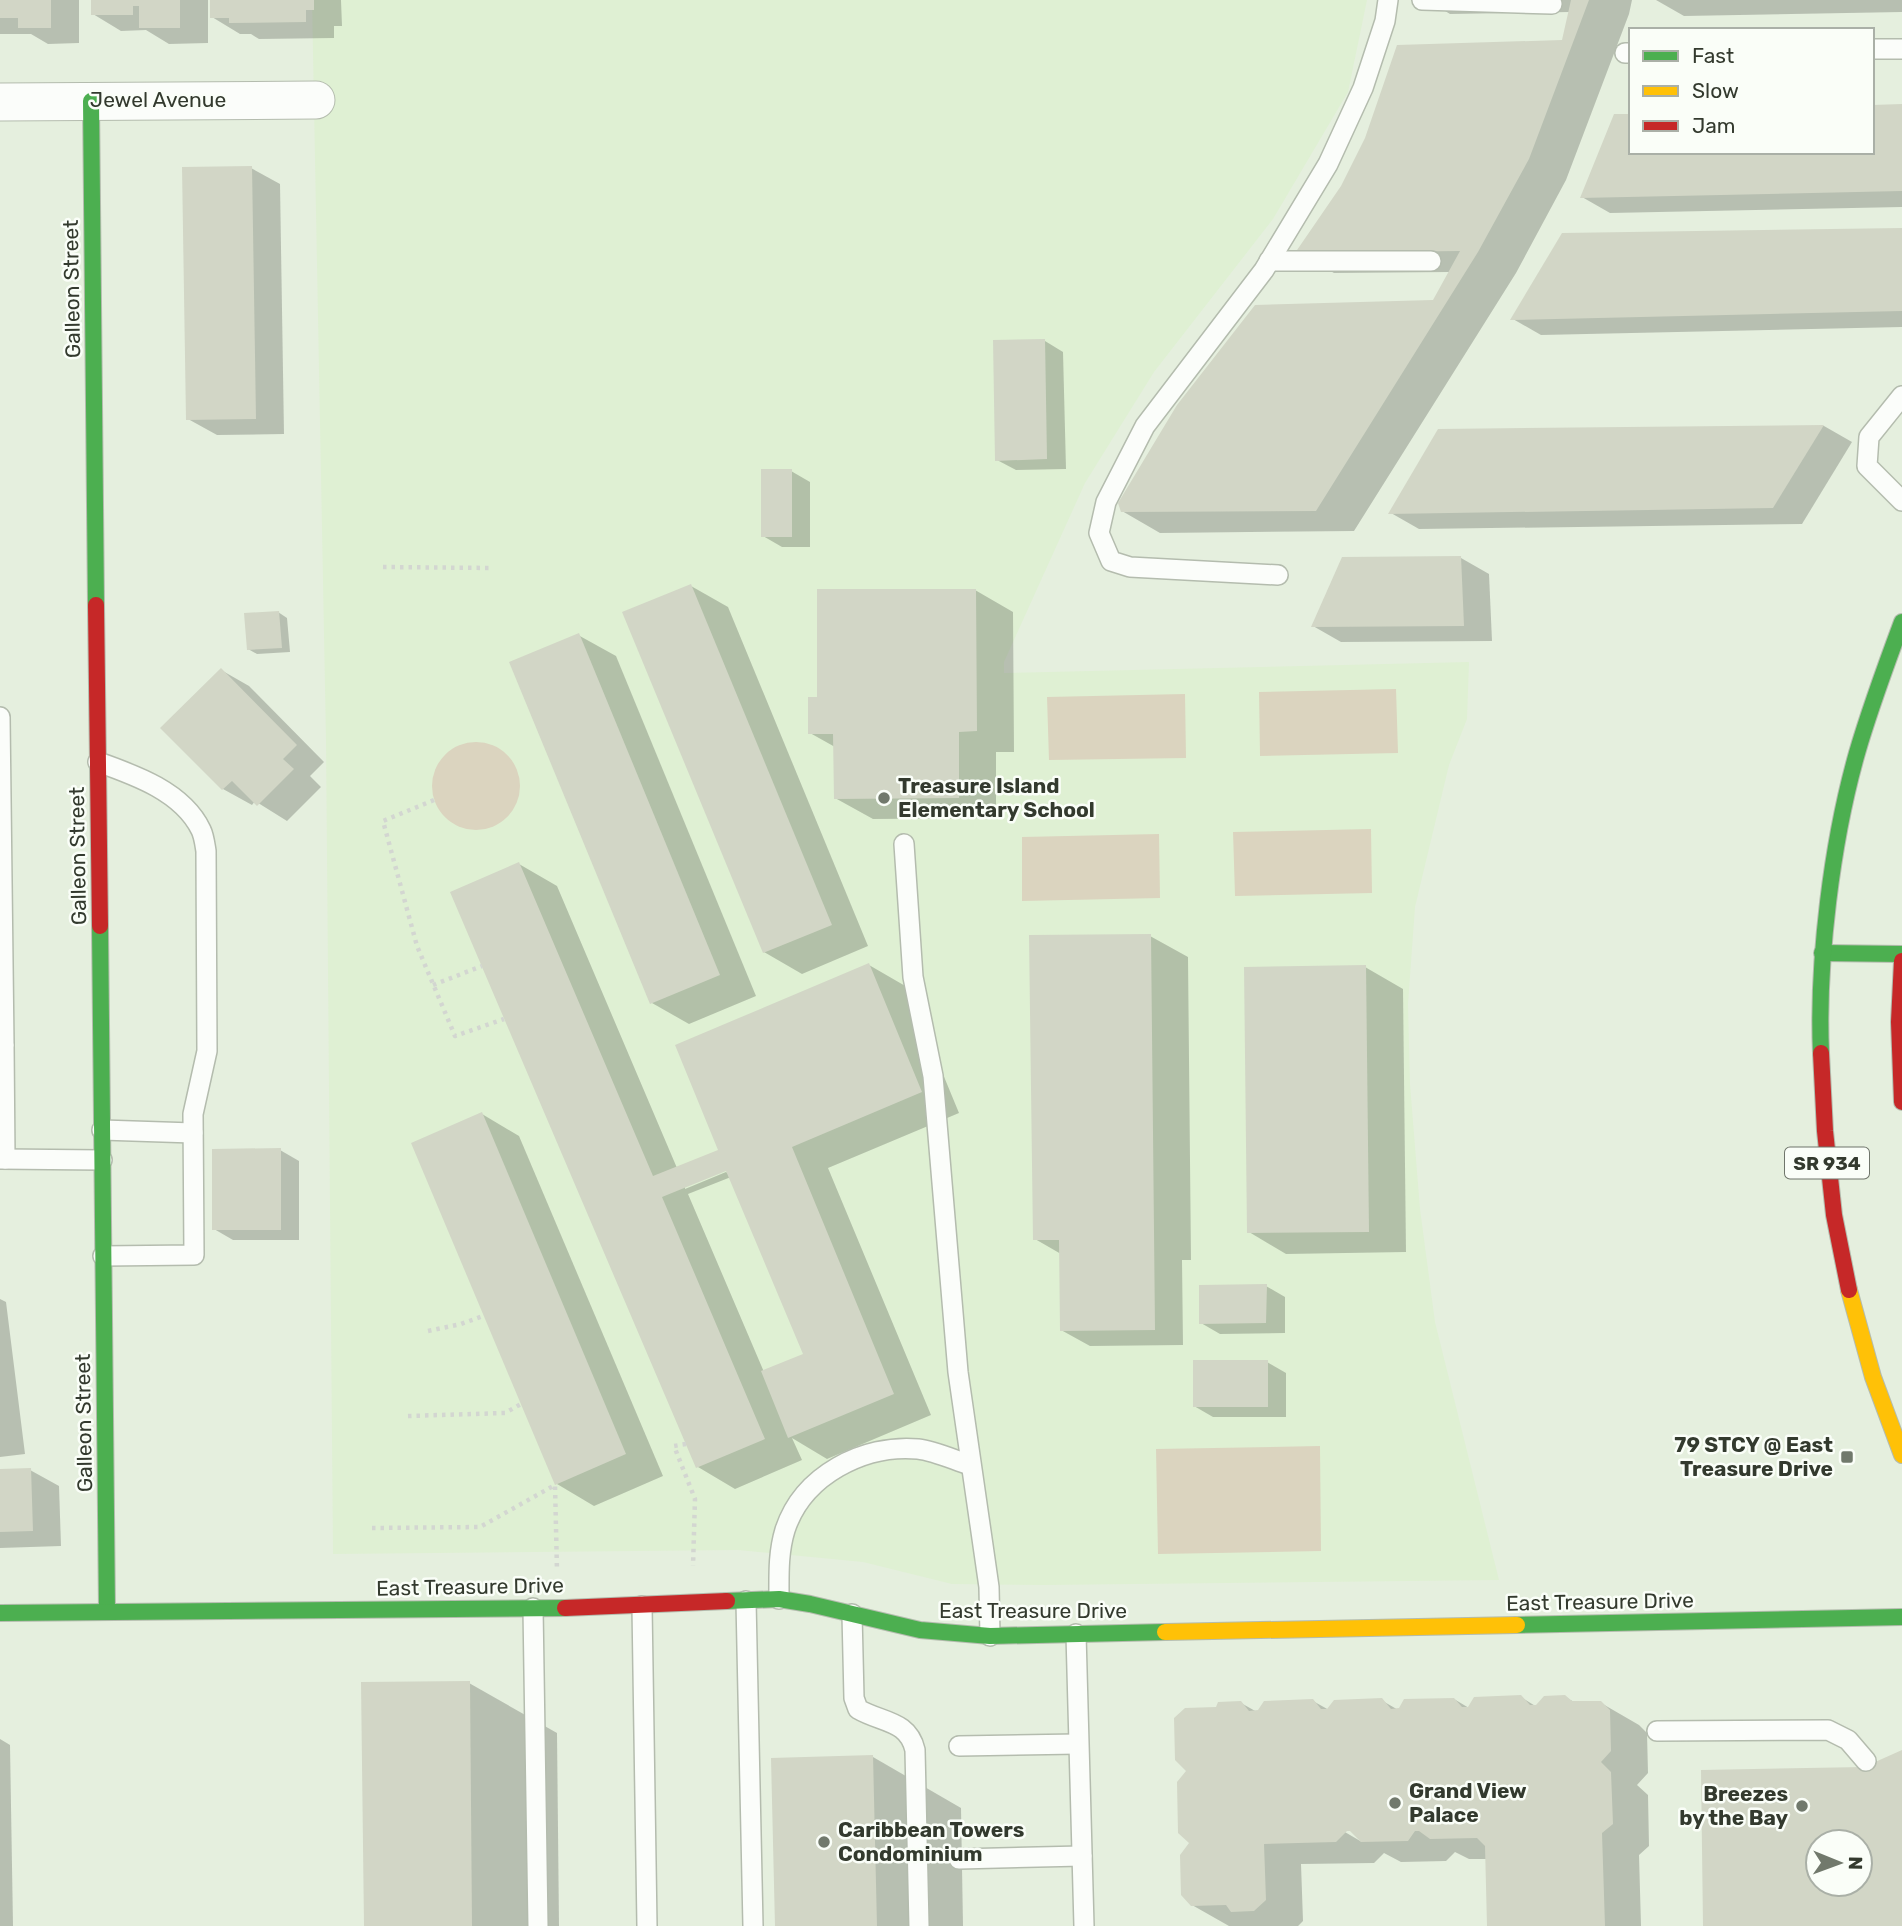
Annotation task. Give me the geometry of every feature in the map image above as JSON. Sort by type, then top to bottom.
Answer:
[{"type":"street","name":"Galleon Street","points":[[91,100],[107,1611]]},
{"type":"street","name":"Jewel Avenue","points":[[0,102],[316,100]]},
{"type":"street","name":"SR 934","points":[[1902,622],[1864,732],[1846,796],[1831,875],[1822,953],[1820,1016],[1821,1095],[1836,1219],[1850,1293],[1870,1368],[1902,1455]]},
{"type":"street","points":[[1822,953],[1902,954]]},
{"type":"street","points":[[1902,961],[1899,1021],[1902,1102]]},
{"type":"street","name":"East Treasure Drive","points":[[0,1613],[558,1608],[779,1599],[920,1630],[990,1636],[1902,1617]]},
{"type":"lane","points":[[1278,575],[1130,567],[1111,561],[1099,533],[1106,502],[1145,426],[1269,261],[1328,164],[1363,89],[1385,21],[1388,0]]},
{"type":"lane","points":[[1422,0],[1552,4]]},
{"type":"lane","points":[[1874,49],[1902,49]]},
{"type":"lane","points":[[1269,261],[1431,261]]},
{"type":"lane","points":[[1902,396],[1869,437],[1867,467],[1902,501]]},
{"type":"lane","points":[[0,717],[2,1158],[102,1160]]},
{"type":"lane","points":[[98,762],[156,787],[178,802],[202,832],[206,851],[207,1051],[193,1114],[194,1255],[103,1256]]},
{"type":"lane","points":[[904,844],[913,977],[933,1076],[958,1372],[989,1587],[990,1636]]},
{"type":"lane","points":[[102,1130],[192,1133]]},
{"type":"lane","points":[[779,1599],[779,1555],[786,1527],[798,1504],[833,1468],[887,1448],[921,1449],[970,1465]]},
{"type":"lane","points":[[746,1601],[753,1926]]},
{"type":"lane","points":[[642,1606],[647,1926]]},
{"type":"lane","points":[[533,1608],[538,1926]]},
{"type":"lane","points":[[852,1614],[854,1698],[858,1709],[901,1727],[912,1737],[915,1750],[919,1926]]},
{"type":"lane","points":[[1076,1634],[1084,1926]]},
{"type":"lane","points":[[1657,1731],[1828,1730],[1848,1740],[1866,1761]]},
{"type":"lane","points":[[959,1746],[1078,1744]]},
{"type":"lane","points":[[959,1859],[1082,1856]]},
{"type":"path","points":[[383,567],[491,568]]},
{"type":"path","points":[[434,800],[383,821],[416,946],[455,1036],[505,1019]]},
{"type":"path","points":[[433,985],[482,966]]},
{"type":"path","points":[[428,1331],[461,1324],[483,1315]]},
{"type":"path","points":[[408,1416],[505,1413],[522,1404]]},
{"type":"path","points":[[686,1444],[674,1446],[695,1499],[691,1602]]},
{"type":"path","points":[[372,1528],[480,1527],[555,1485],[558,1608]]},
{"type":"shaded area","name":"Treasure Island Elementary School","points":[[312,0],[1367,0],[1348,92],[1273,219],[1154,372],[1085,483],[1004,662],[1004,673],[1469,662],[1467,719],[1449,765],[1415,907],[1408,1004],[1410,1084],[1420,1209],[1435,1322],[1499,1580],[952,1584],[863,1562],[738,1550],[333,1554],[326,740]]},
{"type":"shaded area","points":[[1396,689],[1398,753],[1260,756],[1259,692]]},
{"type":"shaded area","points":[[1185,694],[1186,758],[1049,760],[1047,697]]},
{"type":"shaded area","points":[[467,742],[485,742],[501,749],[513,761],[520,777],[520,795],[513,811],[501,823],[485,830],[467,830],[451,823],[439,811],[432,795],[432,777],[439,761],[451,749]]},
{"type":"shaded area","points":[[1371,829],[1372,893],[1235,896],[1233,832]]},
{"type":"shaded area","points":[[1159,834],[1160,898],[1022,901],[1022,837]]},
{"type":"shaded area","points":[[1320,1446],[1321,1551],[1158,1554],[1156,1449]]},
{"type":"building","points":[[0,0],[51,0],[51,28],[18,28],[18,18],[0,18]]},
{"type":"building","points":[[91,0],[180,0],[180,28],[139,28],[139,6],[133,6],[133,15],[91,15]]},
{"type":"building","points":[[210,0],[314,0],[314,10],[306,10],[306,22],[229,23],[229,18],[210,18]]},
{"type":"building","points":[[1571,0],[1589,0],[1529,159],[1478,252],[1316,511],[1121,512],[1118,503],[1177,405],[1255,305],[1433,300],[1460,251],[1295,253],[1341,186],[1365,138],[1397,45],[1562,40]]},
{"type":"building","points":[[1902,104],[1902,191],[1580,198],[1614,114],[1629,114],[1629,154],[1874,154],[1874,105]]},
{"type":"building","points":[[252,166],[256,419],[186,420],[182,167]]},
{"type":"building","points":[[1902,228],[1902,311],[1510,320],[1562,233]]},
{"type":"building","points":[[1045,339],[1047,459],[995,461],[993,340]]},
{"type":"building","points":[[1824,425],[1773,508],[1388,514],[1438,429]]},
{"type":"building","points":[[761,469],[792,469],[792,537],[761,537]]},
{"type":"building","points":[[1461,556],[1464,626],[1311,627],[1342,557]]},
{"type":"building","points":[[691,584],[832,925],[763,953],[622,612]]},
{"type":"building","points":[[817,589],[976,589],[977,731],[959,732],[959,798],[834,799],[833,734],[808,734],[808,697],[817,697]]},
{"type":"building","points":[[279,611],[282,648],[247,650],[244,613]]},
{"type":"building","points":[[579,633],[720,975],[650,1004],[509,662]]},
{"type":"building","points":[[221,668],[297,745],[283,759],[294,769],[257,806],[232,781],[222,790],[160,728]]},
{"type":"building","points":[[519,862],[653,1176],[718,1150],[675,1045],[869,963],[922,1092],[792,1147],[894,1394],[788,1438],[761,1371],[803,1354],[726,1171],[662,1197],[765,1439],[696,1468],[450,892]]},
{"type":"building","points":[[1151,934],[1155,1330],[1060,1331],[1059,1240],[1033,1240],[1029,935]]},
{"type":"building","points":[[1366,965],[1369,1232],[1247,1233],[1244,967]]},
{"type":"building","points":[[482,1112],[626,1454],[555,1485],[411,1143]]},
{"type":"building","points":[[281,1148],[281,1230],[212,1230],[212,1149]]},
{"type":"building","points":[[1267,1284],[1266,1323],[1199,1324],[1199,1285]]},
{"type":"building","points":[[1193,1360],[1268,1360],[1268,1407],[1193,1407]]},
{"type":"building","points":[[31,1468],[33,1531],[0,1532],[0,1469]]},
{"type":"building","points":[[470,1681],[472,1926],[364,1926],[361,1682]]},
{"type":"building","name":"Grand View Palace","points":[[1521,1695],[1530,1705],[1536,1705],[1544,1696],[1565,1695],[1572,1701],[1601,1701],[1610,1710],[1611,1751],[1601,1762],[1611,1772],[1613,1824],[1602,1833],[1605,1926],[1487,1926],[1485,1846],[1477,1838],[1430,1839],[1419,1831],[1415,1831],[1408,1841],[1361,1842],[1347,1831],[1336,1842],[1264,1844],[1266,1900],[1254,1911],[1231,1912],[1226,1905],[1191,1906],[1181,1895],[1180,1855],[1189,1843],[1178,1833],[1177,1782],[1186,1771],[1175,1760],[1174,1718],[1185,1708],[1216,1707],[1218,1702],[1241,1701],[1249,1711],[1258,1710],[1264,1701],[1313,1699],[1321,1709],[1327,1709],[1334,1700],[1382,1698],[1391,1709],[1399,1708],[1404,1699],[1454,1698],[1462,1707],[1468,1707],[1474,1697]]},
{"type":"building","name":"Breezes by the Bay","points":[[1902,1750],[1902,1926],[1703,1926],[1701,1770],[1864,1767]]},
{"type":"building","name":"Caribbean Towers Condominium","points":[[873,1755],[877,1926],[775,1926],[771,1758]]},
{"type":"traffic: fast","points":[[91,101],[96,605]]},
{"type":"traffic: fast","points":[[1821,1053],[1824,941],[1840,824],[1862,736],[1902,622]]},
{"type":"traffic: fast","points":[[100,926],[107,1611]]},
{"type":"traffic: fast","points":[[1822,953],[1902,954]]},
{"type":"traffic: fast","points":[[727,1601],[779,1599],[920,1630],[990,1636],[1165,1632]]},
{"type":"traffic: fast","points":[[0,1613],[565,1608]]},
{"type":"traffic: fast","points":[[1517,1625],[1902,1617]]},
{"type":"traffic: slow","points":[[1849,1290],[1873,1377],[1902,1455]]},
{"type":"traffic: slow","points":[[1165,1632],[1517,1625]]},
{"type":"traffic: jam","points":[[96,605],[100,926]]},
{"type":"traffic: jam","points":[[1902,961],[1899,1022],[1902,1102]]},
{"type":"traffic: jam","points":[[1821,1053],[1825,1131],[1834,1215],[1849,1290]]},
{"type":"traffic: jam","points":[[565,1608],[727,1601]]},
{"type":"place","name":"Treasure Island Elementary School","points":[[884,798]]},
{"type":"place","name":"79 STCY @ East Treasure Drive","points":[[1847,1457]]},
{"type":"place","name":"Grand View Palace","points":[[1395,1803]]},
{"type":"place","name":"Breezes by the Bay","points":[[1802,1806]]},
{"type":"place","name":"Caribbean Towers Condominium","points":[[824,1842]]}]
